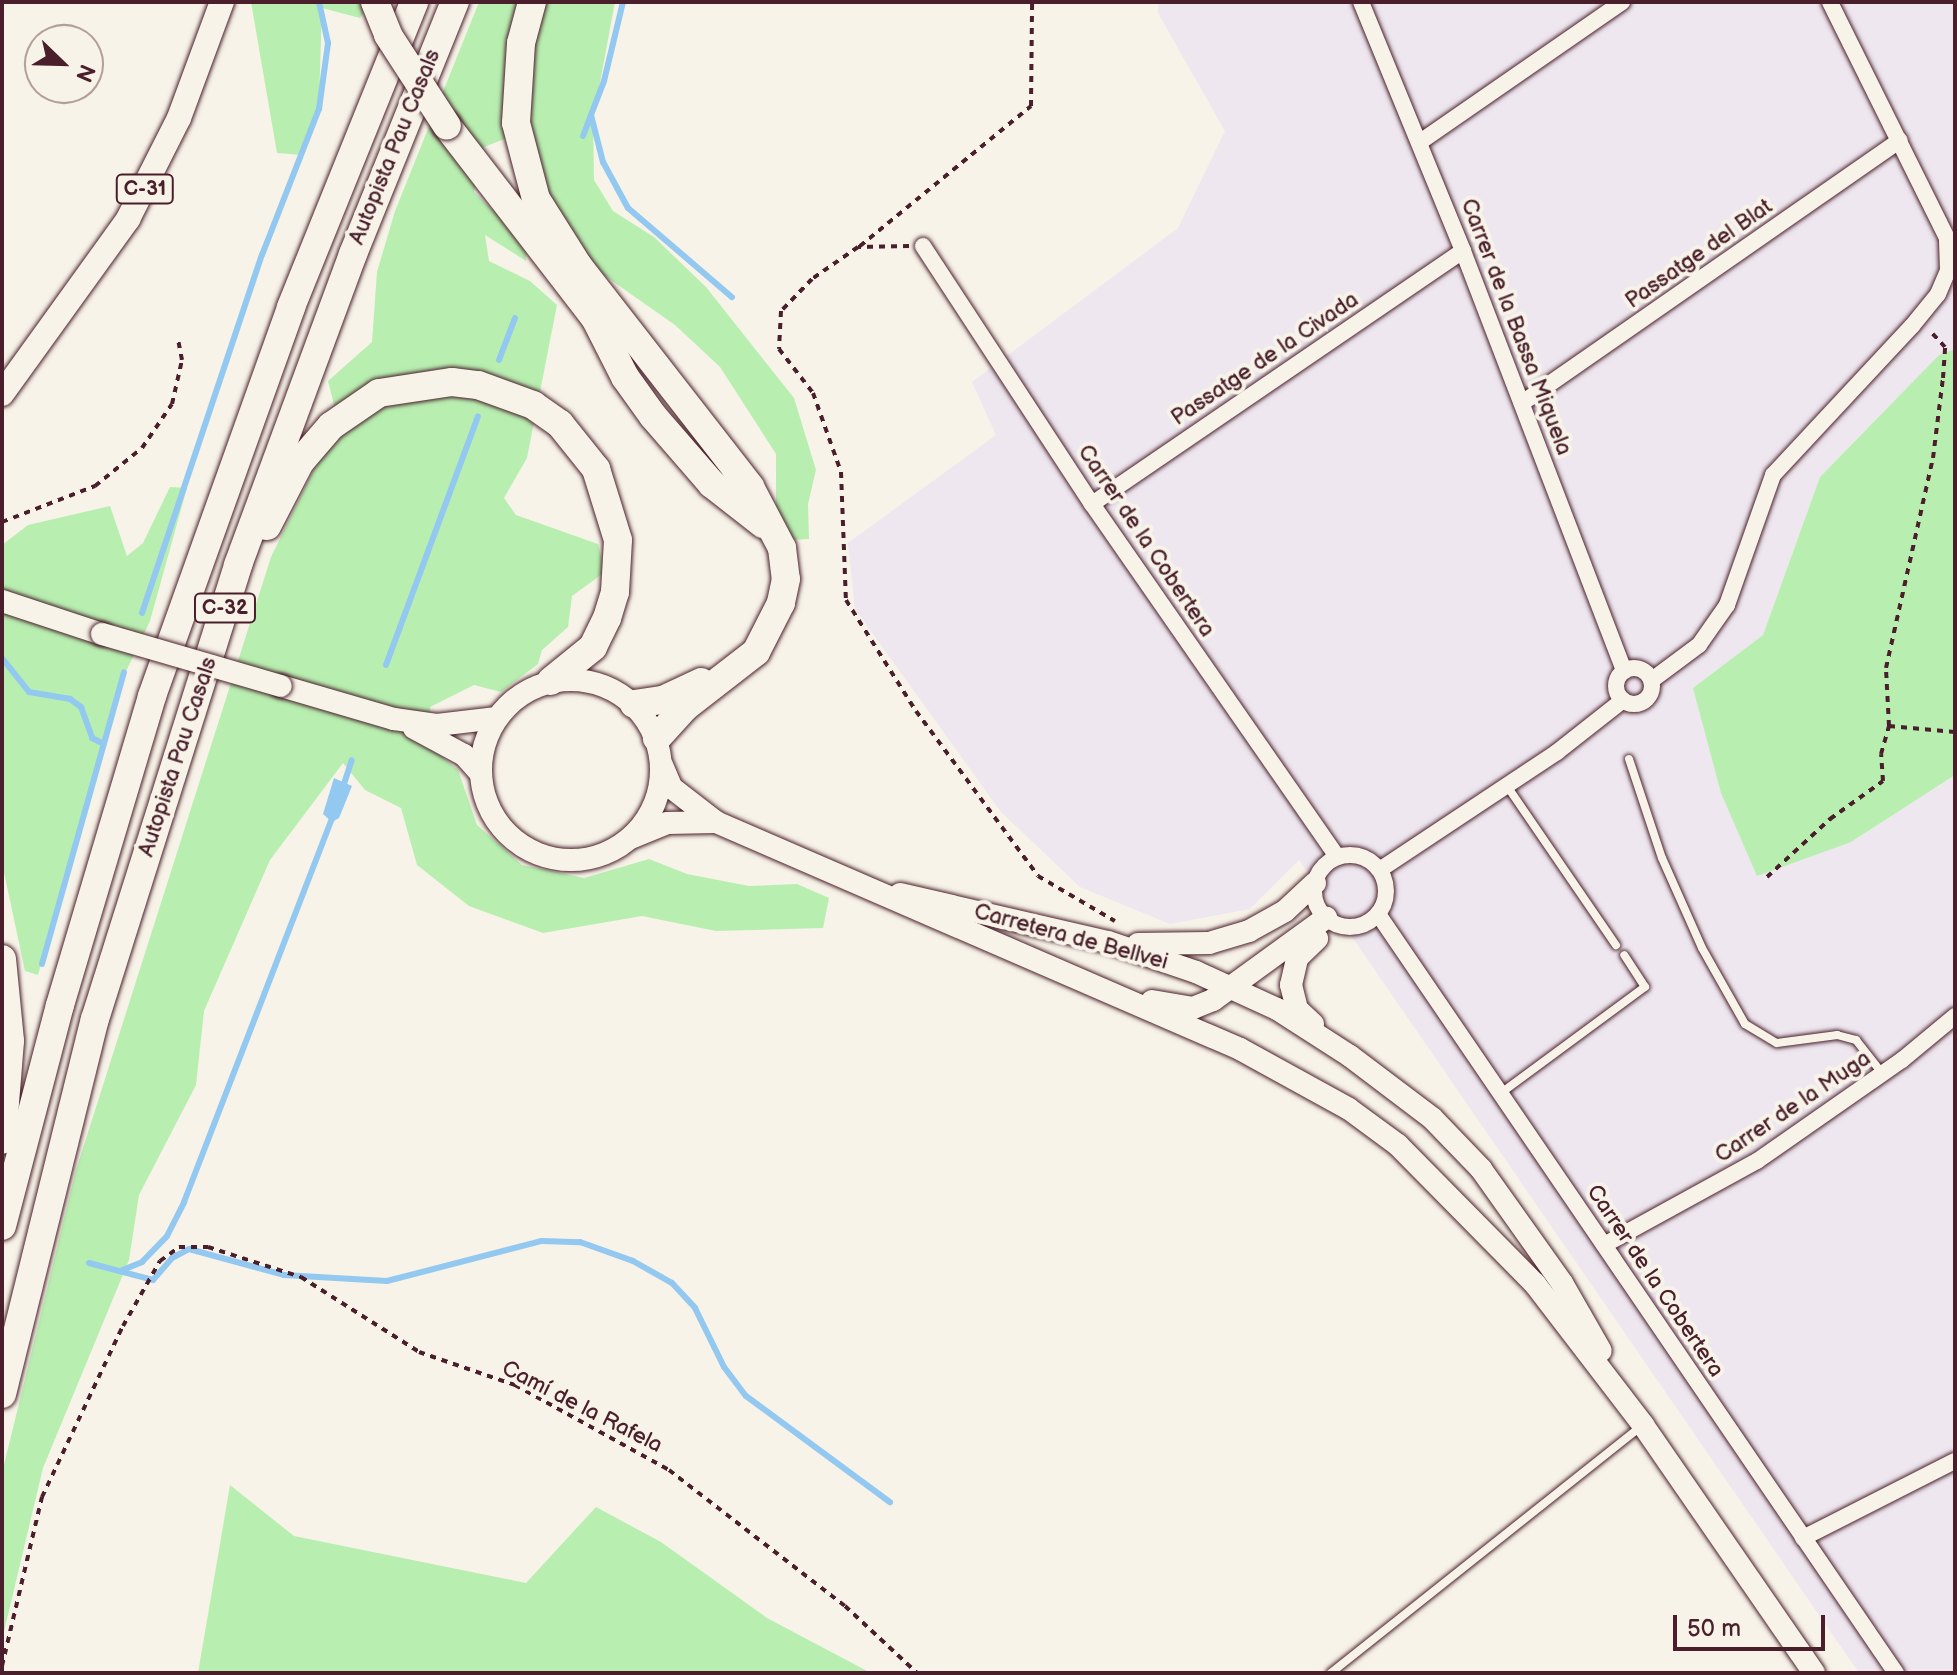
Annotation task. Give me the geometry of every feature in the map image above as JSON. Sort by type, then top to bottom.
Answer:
[{"type":"highway","points":[[375,2],[388,35],[447,126],[595,318],[625,377],[653,416],[712,484],[760,518],[773,550],[772,596],[747,648],[683,692],[634,704]]},
{"type":"highway","name":"Autopista Pau Casals","points":[[2,1223],[60,1005],[152,696],[291,307],[414,2]]},
{"type":"highway","name":"Autopista Pau Casals","points":[[2,1394],[95,1019],[238,565],[353,254],[455,2]]},
{"type":"highway","points":[[532,2],[521,43],[516,123],[536,199],[579,267],[750,487],[782,548],[781,603],[756,652],[685,707],[659,752]]},
{"type":"highway","points":[[238,565],[261,538],[300,462],[331,426],[379,393],[452,382],[502,392],[533,405],[560,424],[596,469],[613,514],[618,566],[607,618],[593,647],[551,681]]},
{"type":"highway","points":[[2,959],[10,1041],[2,1140]]},
{"type":"main road","name":"C-31","points":[[2,394],[128,219],[179,118],[222,2]]},
{"type":"main road","points":[[2,601],[34,616]]},
{"type":"main road","points":[[2,613],[34,616],[102,634],[394,719],[464,755],[480,773]]},
{"type":"main road","points":[[584,680],[610,688],[634,704],[659,752],[655,806],[632,837],[600,857],[563,861],[518,845],[491,815],[480,773],[484,743],[497,718],[525,692],[551,681],[584,680]]},
{"type":"main road","points":[[394,719],[466,725],[497,718]]},
{"type":"main road","name":"Carretera de Bellvei","points":[[659,752],[672,788],[716,822],[1240,1049],[1349,1109],[1398,1145],[1535,1284],[1643,1425],[1814,1673]]},
{"type":"main road","name":"Carretera de Bellvei","points":[[632,837],[667,823],[716,822]]},
{"type":"main road","points":[[1116,934],[1209,943],[1285,911],[1315,883]]},
{"type":"main road","name":"Carretera de Bellvei","points":[[871,888],[1116,934],[1277,1009],[1350,1056],[1432,1118],[1481,1169],[1562,1283],[1643,1425]]},
{"type":"main road","points":[[1045,967],[1085,972],[1161,1005],[1193,1008],[1230,988],[1332,922]]},
{"type":"main road","points":[[1332,922],[1297,958],[1291,985],[1297,1009],[1350,1056]]},
{"type":"street","name":"Carrer de la Bassa Miquela","points":[[1361,2],[1463,251],[1624,671]]},
{"type":"street","points":[[1420,142],[1622,2]]},
{"type":"street","points":[[1652,680],[1640,668],[1624,671],[1616,686],[1623,700],[1635,704],[1647,700],[1652,680],[1699,645],[1727,605],[1773,475],[1918,318],[1938,294],[1948,270],[1947,238],[1830,2]]},
{"type":"street","name":"Passatge del Blat","points":[[1522,403],[1900,140]]},
{"type":"street","name":"Carrer de la Cobertera","points":[[923,246],[1092,504],[1337,857]]},
{"type":"street","name":"Passatge de la Civada","points":[[1092,504],[1463,251]]},
{"type":"street","points":[[1381,869],[1506,785],[1623,700]]},
{"type":"street","points":[[1337,857],[1363,857],[1381,869],[1386,892],[1378,914],[1364,925],[1332,922],[1318,908],[1315,883],[1327,863],[1337,857]]},
{"type":"street","name":"Carrer de la Cobertera","points":[[1378,914],[1896,1673]]},
{"type":"street","name":"Carrer de la Muga","points":[[1604,1245],[1757,1161],[1882,1074],[1955,1016]]},
{"type":"street","points":[[1803,1538],[1955,1461]]},
{"type":"lane","points":[[1629,759],[1662,858],[1702,948],[1745,1024],[1777,1043],[1837,1035],[1856,1040],[1882,1074]]},
{"type":"lane","points":[[1506,785],[1616,945]]},
{"type":"lane","points":[[1500,1093],[1645,987],[1624,955]]},
{"type":"lane","points":[[1331,1673],[1643,1425]]},
{"type":"path","points":[[1032,2],[1031,106],[858,247],[812,279],[781,311],[779,349],[813,393],[841,472],[846,600],[916,711],[1038,876],[1116,934]]},
{"type":"path","points":[[858,247],[923,246]]},
{"type":"path","points":[[1767,877],[1830,819],[1883,781],[1881,754],[1889,726],[1886,668],[1902,582],[1933,458],[1944,363],[1945,347],[1918,318]]},
{"type":"path","points":[[2,522],[95,486],[142,448],[172,404],[182,360],[178,339]]},
{"type":"path","points":[[1889,726],[1955,732]]},
{"type":"path","name":"Camí de la Rafela","points":[[2,1666],[42,1497],[123,1326],[149,1288],[152,1271],[179,1247],[208,1247],[301,1277],[419,1352],[515,1385],[669,1470],[845,1606],[917,1673]]},
{"type":"shaded area","points":[[1158,2],[1955,2],[1955,349],[1939,355],[1820,477],[1763,635],[1693,688],[1851,842],[1955,775],[1955,1673],[1859,1673],[1299,860],[1250,909],[1170,924],[1080,887],[1001,812],[855,609],[848,543],[996,435],[972,382],[1178,228],[1225,131],[1158,13]]},
{"type":"green space","points":[[251,2],[372,2],[360,18],[322,8],[319,103],[302,155],[277,153]]},
{"type":"green space","points":[[479,2],[615,2],[593,120],[594,180],[613,211],[654,237],[706,287],[794,398],[816,470],[808,504],[809,539],[792,540],[776,506],[776,454],[720,367],[675,325],[598,271],[507,138],[484,147],[474,192],[527,243],[526,261],[485,235],[489,261],[530,281],[557,305],[527,458],[504,498],[516,515],[598,544],[605,572],[572,596],[568,627],[542,650],[538,664],[501,692],[474,685],[430,707],[434,750],[458,770],[477,825],[522,865],[584,878],[649,859],[687,874],[749,886],[797,884],[829,898],[823,928],[716,931],[642,916],[543,933],[469,906],[417,865],[401,808],[365,790],[343,763],[270,860],[204,1011],[196,1085],[139,1195],[129,1260],[43,1468],[2,1640],[2,1473],[76,1170],[271,557],[318,461],[342,436],[328,381],[372,342],[377,272],[395,211]]},
{"type":"green space","points":[[1955,349],[1955,775],[1851,842],[1757,876],[1721,793],[1693,688],[1763,635],[1820,477],[1939,355]]},
{"type":"green space","points":[[170,487],[187,488],[150,621],[120,684],[38,975],[25,971],[2,863],[2,545],[28,525],[110,506],[127,556],[143,543]]},
{"type":"green space","points":[[230,1485],[294,1536],[526,1583],[596,1507],[661,1542],[767,1618],[871,1673],[198,1673]]},
{"type":"water","points":[[334,778],[352,786],[339,818],[332,822],[323,814]]},
{"type":"waterway","points":[[142,613],[262,255],[319,109],[328,43],[319,2]]},
{"type":"waterway","points":[[583,136],[604,81],[623,2]]},
{"type":"waterway","points":[[591,115],[603,162],[628,208],[732,297]]},
{"type":"waterway","points":[[499,360],[515,318]]},
{"type":"waterway","points":[[386,665],[478,416]]},
{"type":"waterway","points":[[2,658],[29,692],[70,699],[81,707],[92,738],[104,744]]},
{"type":"waterway","points":[[42,964],[124,672]]},
{"type":"waterway","points":[[343,787],[352,760]]},
{"type":"waterway","points":[[120,1271],[142,1262],[167,1236],[184,1202],[333,816]]},
{"type":"waterway","points":[[89,1263],[153,1280],[172,1258],[189,1249],[284,1275],[387,1281],[542,1241],[580,1242],[633,1261],[672,1283],[695,1308],[724,1367],[746,1396],[890,1502]]}]
